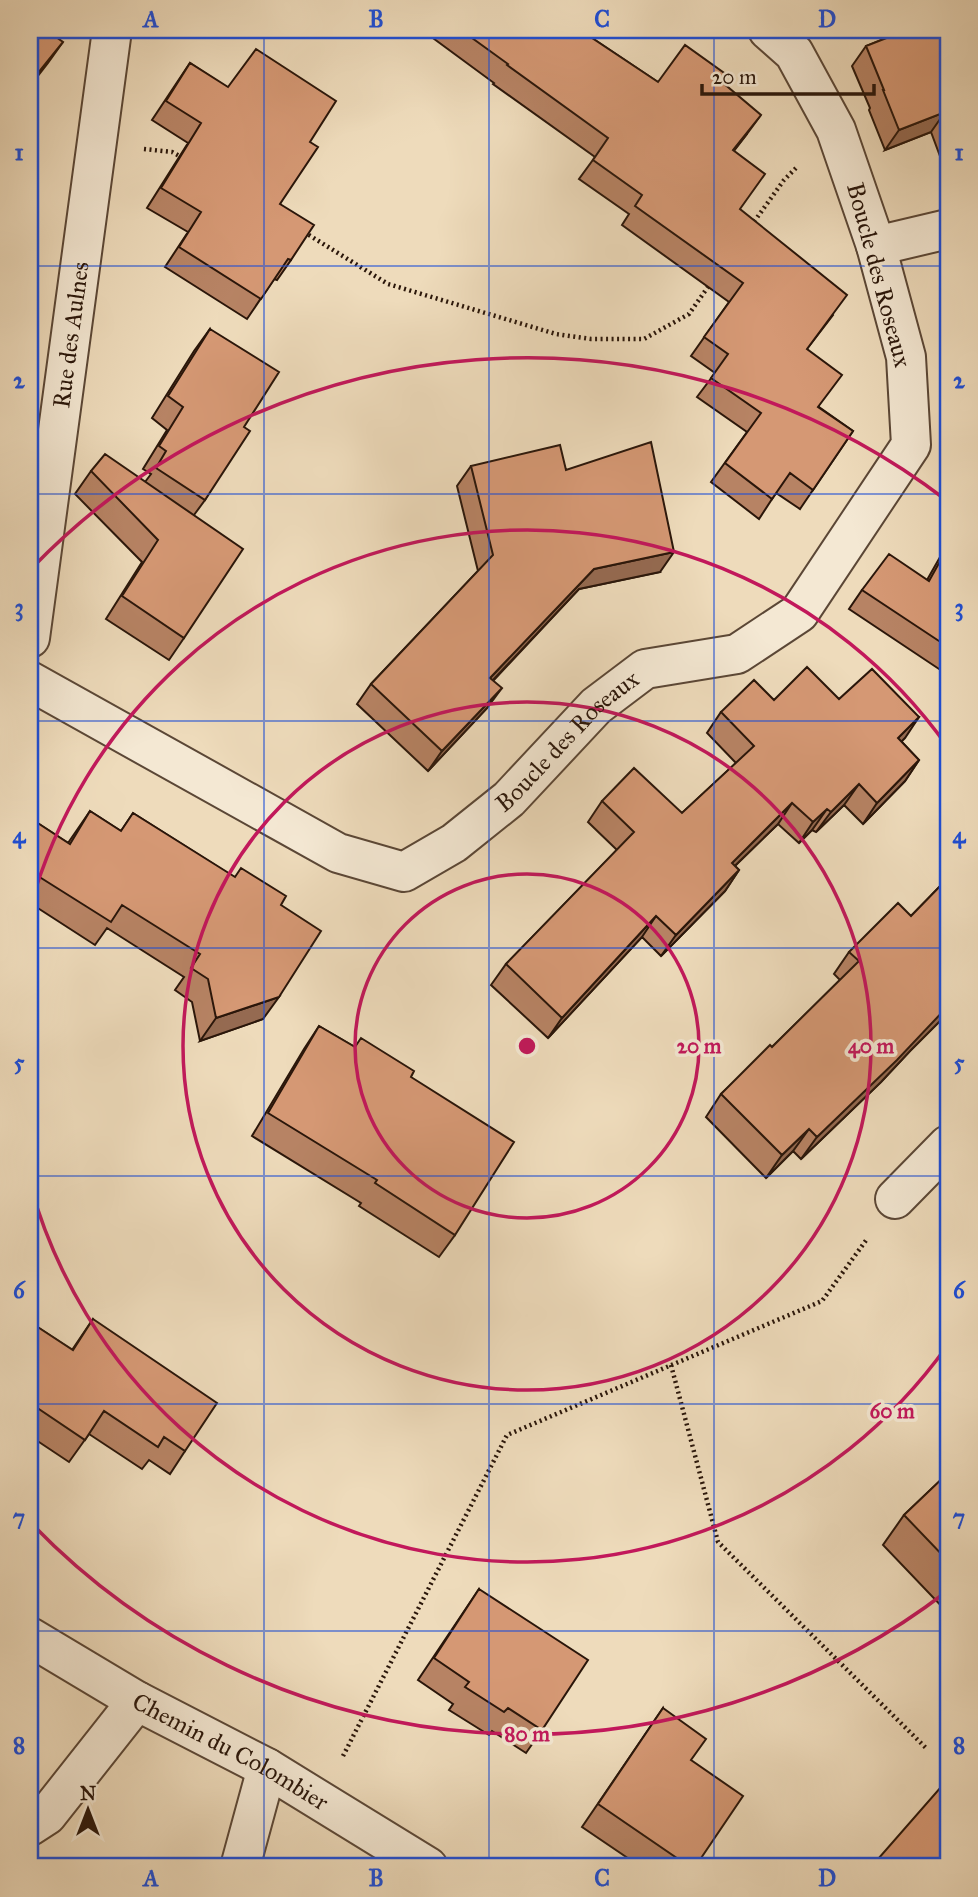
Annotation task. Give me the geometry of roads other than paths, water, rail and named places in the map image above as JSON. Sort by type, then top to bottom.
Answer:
[{"type":"street","name":"Rue des Aulnes","points":[[30,638],[112,30]]},
{"type":"street","name":"Boucle des Roseaux","points":[[30,681],[338,853],[404,872],[454,843],[509,799],[596,706],[645,669],[737,654],[799,613],[911,445],[906,357],[876,246],[836,130],[794,52],[768,30]]},
{"type":"street","points":[[876,246],[948,229]]},
{"type":"street","points":[[895,1199],[948,1146]]},
{"type":"street","points":[[30,1637],[137,1701]]},
{"type":"street","name":"Chemin du Colombier","points":[[30,1826],[47,1815],[137,1701],[267,1768],[428,1867]]},
{"type":"street","points":[[240,1867],[267,1768]]}]
